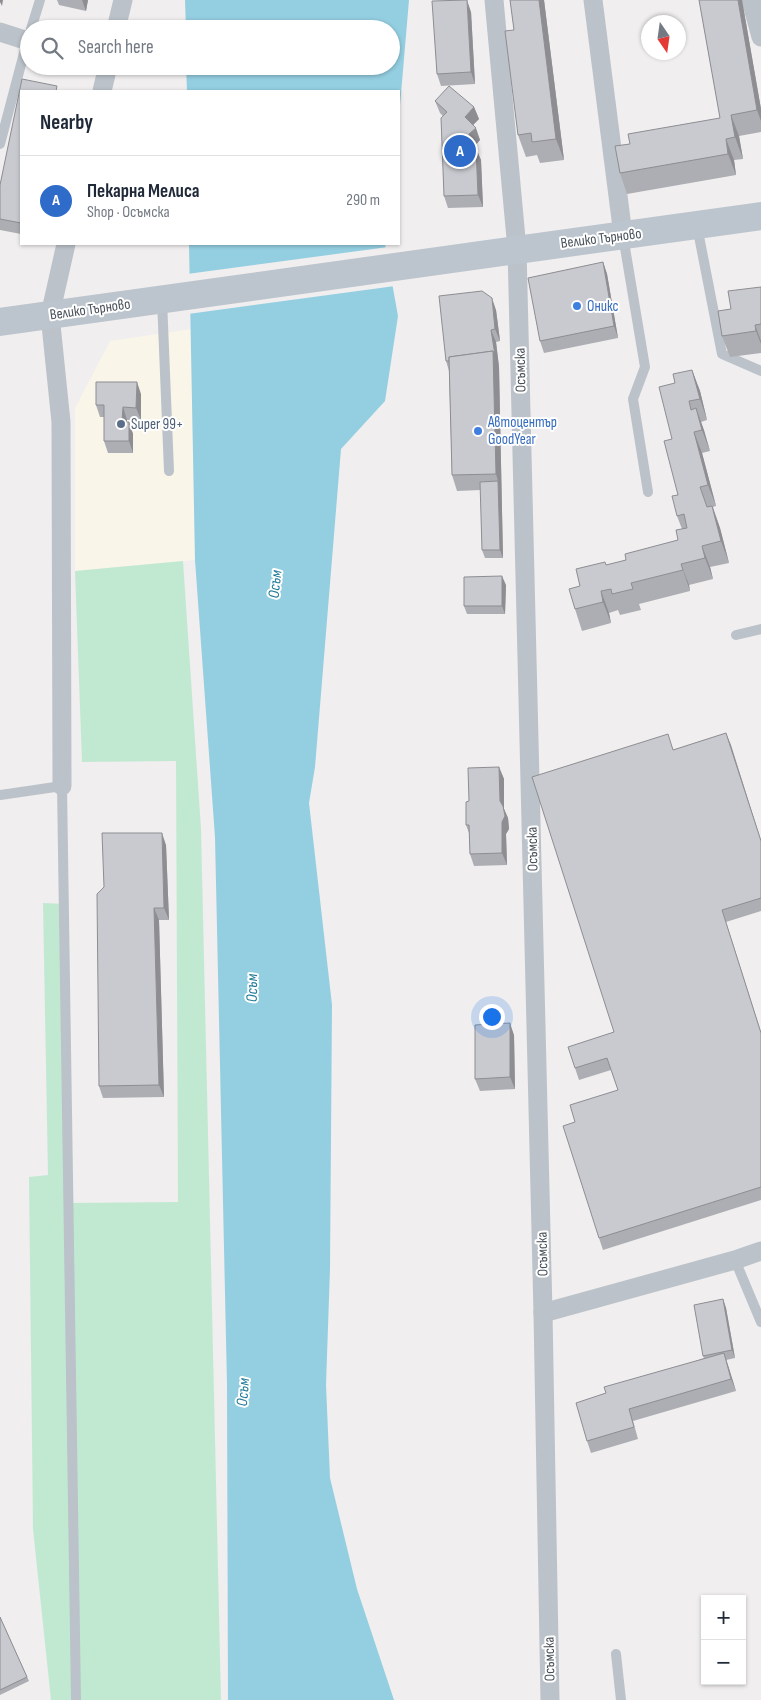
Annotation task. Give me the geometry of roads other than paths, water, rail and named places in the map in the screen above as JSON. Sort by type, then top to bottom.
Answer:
[{"type":"street","points":[[118,20],[123,0]]},
{"type":"street","name":"Осъмска","points":[[494,0],[517,249],[543,1313],[550,1700]]},
{"type":"street","points":[[593,0],[623,235]]},
{"type":"street","points":[[751,0],[761,37]]},
{"type":"street","points":[[0,32],[20,35]]},
{"type":"street","points":[[102,90],[106,75]]},
{"type":"street","name":"Велико Търново","points":[[0,322],[440,259],[761,216]]},
{"type":"street","points":[[62,786],[61,422],[50,315],[66,245]]},
{"type":"street","points":[[543,1313],[735,1260],[761,1251]]},
{"type":"lane","points":[[34,20],[40,0]]},
{"type":"lane","points":[[0,144],[20,70]]},
{"type":"lane","points":[[697,225],[722,354],[761,371]]},
{"type":"lane","points":[[623,235],[645,367],[633,399],[648,492]]},
{"type":"lane","points":[[168,471],[171,298]]},
{"type":"lane","points":[[736,635],[761,629]]},
{"type":"lane","points":[[0,795],[62,786],[76,1700]]},
{"type":"lane","points":[[735,1260],[761,1322]]},
{"type":"lane","points":[[616,1654],[621,1700]]},
{"type":"water","points":[[185,0],[409,0],[400,105],[400,90],[187,90],[186,75],[400,75],[400,20],[186,20]]},
{"type":"water","name":"Осъм","points":[[189,245],[385,245],[398,316],[385,401],[341,449],[315,767],[309,803],[332,1005],[330,1269],[326,1385],[330,1478],[357,1589],[394,1700],[228,1700],[227,1384],[215,837],[195,560]]},
{"type":"place","name":"Пекарна Мелиса","points":[[460,151]]},
{"type":"place","name":"Оникс","points":[[577,306]]},
{"type":"place","name":"Super 99+","points":[[121,424]]},
{"type":"place","name":"Автоцентър GoodYear","points":[[478,431]]}]
